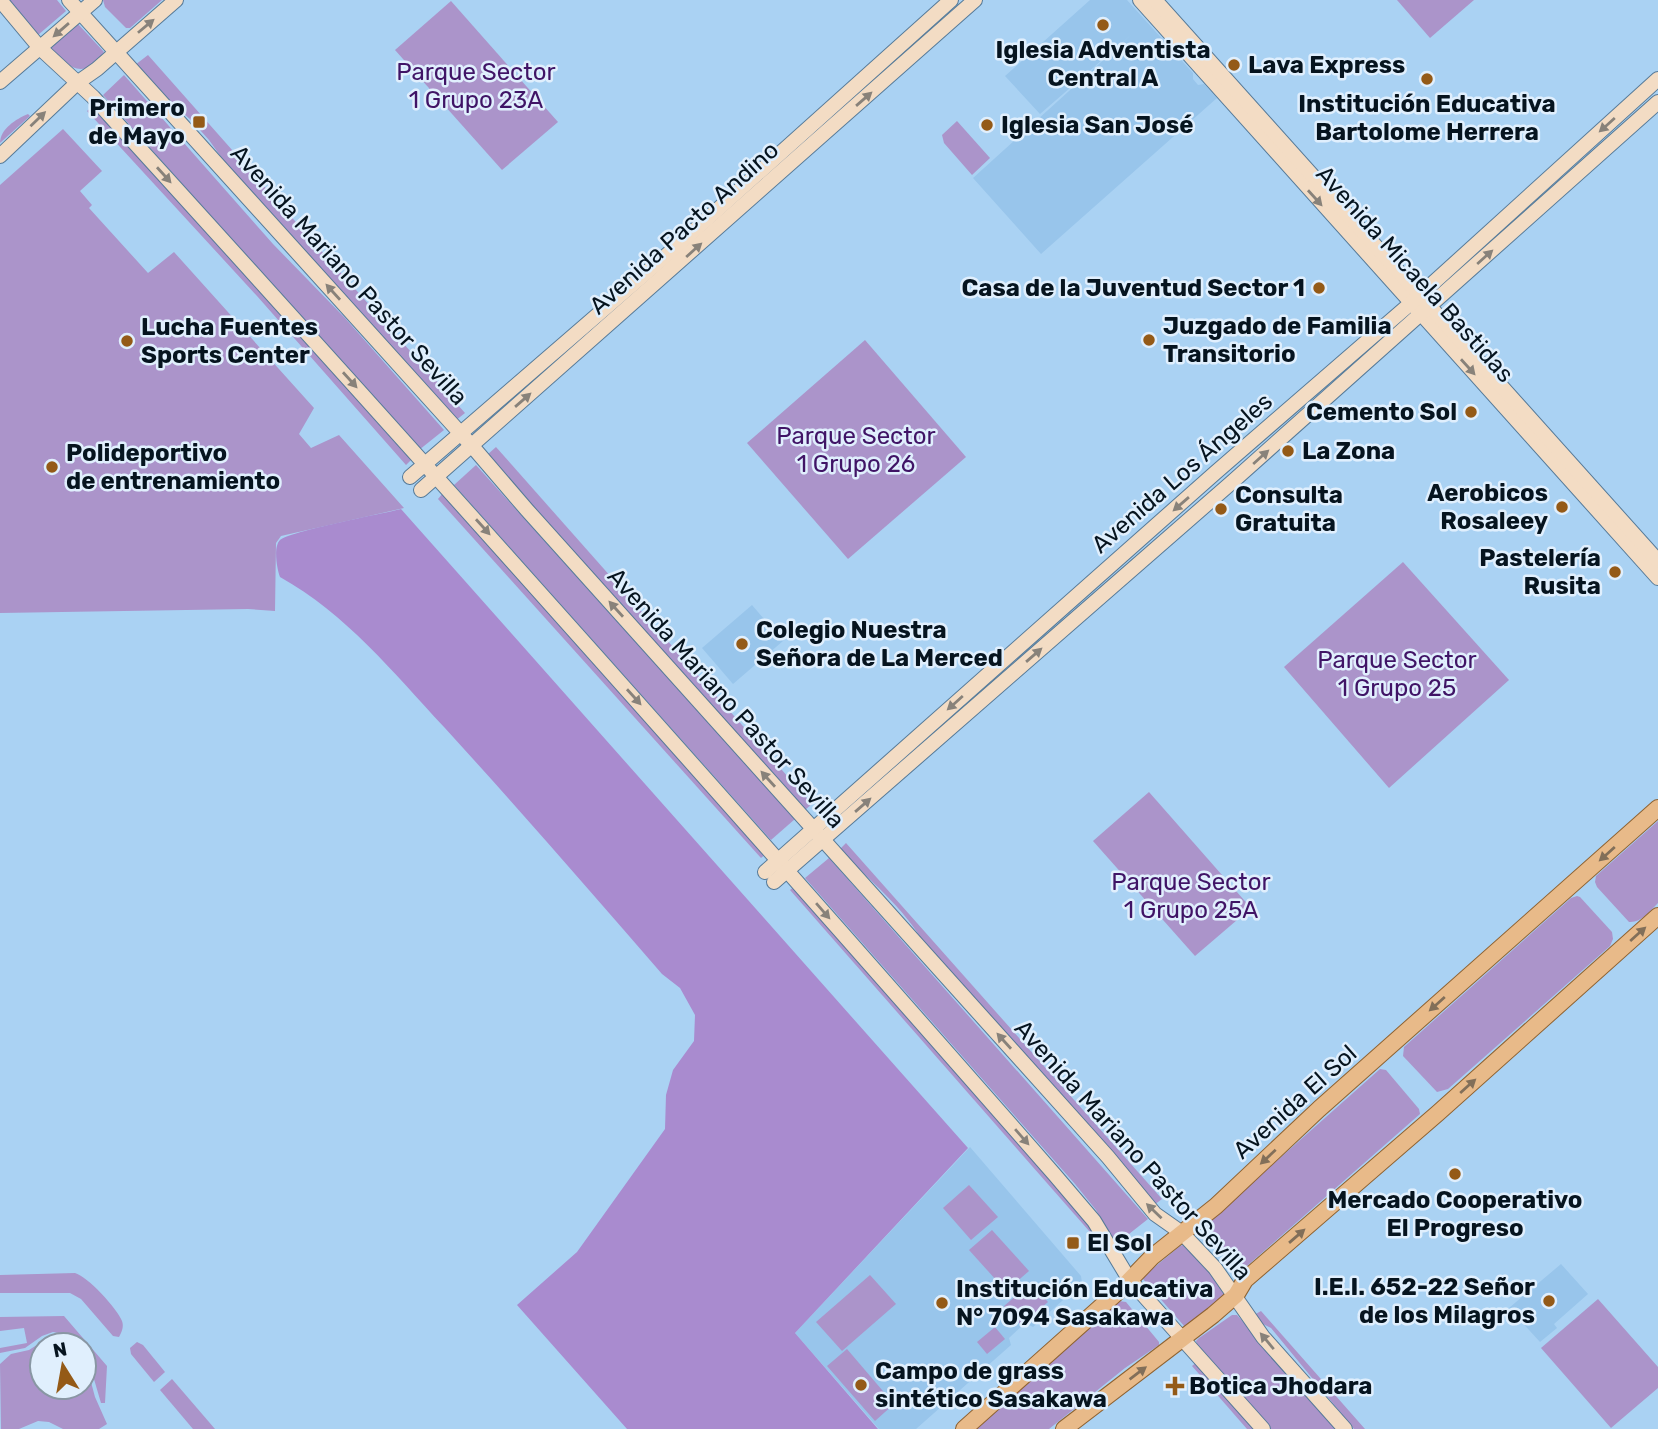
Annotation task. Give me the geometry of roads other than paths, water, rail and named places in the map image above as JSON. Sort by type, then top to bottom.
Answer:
[{"type":"main road","name":"Avenida El Sol","points":[[964,1429],[1152,1257],[1216,1206],[1330,1099],[1658,808]]},
{"type":"main road","points":[[1064,1429],[1236,1295],[1245,1280],[1438,1113],[1658,916]]},
{"type":"street","points":[[0,0],[40,48],[93,97],[437,476],[783,865],[1070,1192],[1094,1221],[1129,1279],[1263,1429]]},
{"type":"street","name":"Avenida Mariano Pastor Sevilla","points":[[69,0],[472,446],[1108,1157],[1155,1214],[1182,1233],[1215,1268],[1263,1337],[1345,1429]]},
{"type":"street","points":[[0,82],[95,0]]},
{"type":"street","points":[[0,156],[77,83],[176,0]]},
{"type":"street","name":"Avenida Pacto Andino","points":[[410,478],[676,247],[951,0]]},
{"type":"street","name":"Avenida Pacto Andino","points":[[421,490],[975,0]]},
{"type":"street","name":"Avenida Micaela Bastidas","points":[[1140,0],[1658,561]]},
{"type":"street","name":"Avenida Micaela Bastidas","points":[[1155,0],[1658,578]]},
{"type":"street","name":"Avenida Los Ángeles","points":[[1420,305],[1440,277],[1658,79]]},
{"type":"street","name":"Avenida Los Ángeles","points":[[770,877],[1215,473],[1420,305],[1450,288],[1658,102]]},
{"type":"street","points":[[1440,277],[1450,288]]},
{"type":"place","name":"Iglesia Adventista Central A","points":[[1103,25]]},
{"type":"place","name":"Lava Express","points":[[1234,65]]},
{"type":"place","name":"Institución Educativa Bartolome Herrera","points":[[1427,79]]},
{"type":"place","name":"Primero de Mayo","points":[[199,122]]},
{"type":"place","name":"Iglesia San José","points":[[987,125]]},
{"type":"place","name":"Casa de la Juventud Sector 1","points":[[1319,288]]},
{"type":"place","name":"Juzgado de Familia Transitorio","points":[[1149,340]]},
{"type":"place","name":"Lucha Fuentes Sports Center","points":[[127,341]]},
{"type":"place","name":"Cemento Sol","points":[[1471,412]]},
{"type":"place","name":"La Zona","points":[[1288,451]]},
{"type":"place","name":"Polideportivo de entrenamiento","points":[[52,467]]},
{"type":"place","name":"Aerobicos Rosaleey","points":[[1562,507]]},
{"type":"place","name":"Consulta Gratuita","points":[[1221,509]]},
{"type":"place","name":"Pastelería Rusita","points":[[1615,572]]},
{"type":"place","name":"Colegio Nuestra Señora de La Merced","points":[[742,644]]},
{"type":"place","name":"Mercado Cooperativo El Progreso","points":[[1455,1174]]},
{"type":"place","name":"El Sol","points":[[1073,1243]]},
{"type":"place","name":"I.E.I. 652-22 Señor de los Milagros","points":[[1549,1301]]},
{"type":"place","name":"Institución Educativa N° 7094 Sasakawa","points":[[942,1303]]},
{"type":"place","name":"Campo de grass sintético Sasakawa","points":[[861,1385]]},
{"type":"place","name":"Botica Jhodara","points":[[1175,1386]]},
{"type":"park label","name":"Parque Sector 1 Grupo 23A","points":[[476,86]]},
{"type":"park label","name":"Parque Sector 1 Grupo 26","points":[[856,450]]},
{"type":"park label","name":"Parque Sector 1 Grupo 25","points":[[1397,674]]},
{"type":"park label","name":"Parque Sector 1 Grupo 25A","points":[[1191,896]]}]
